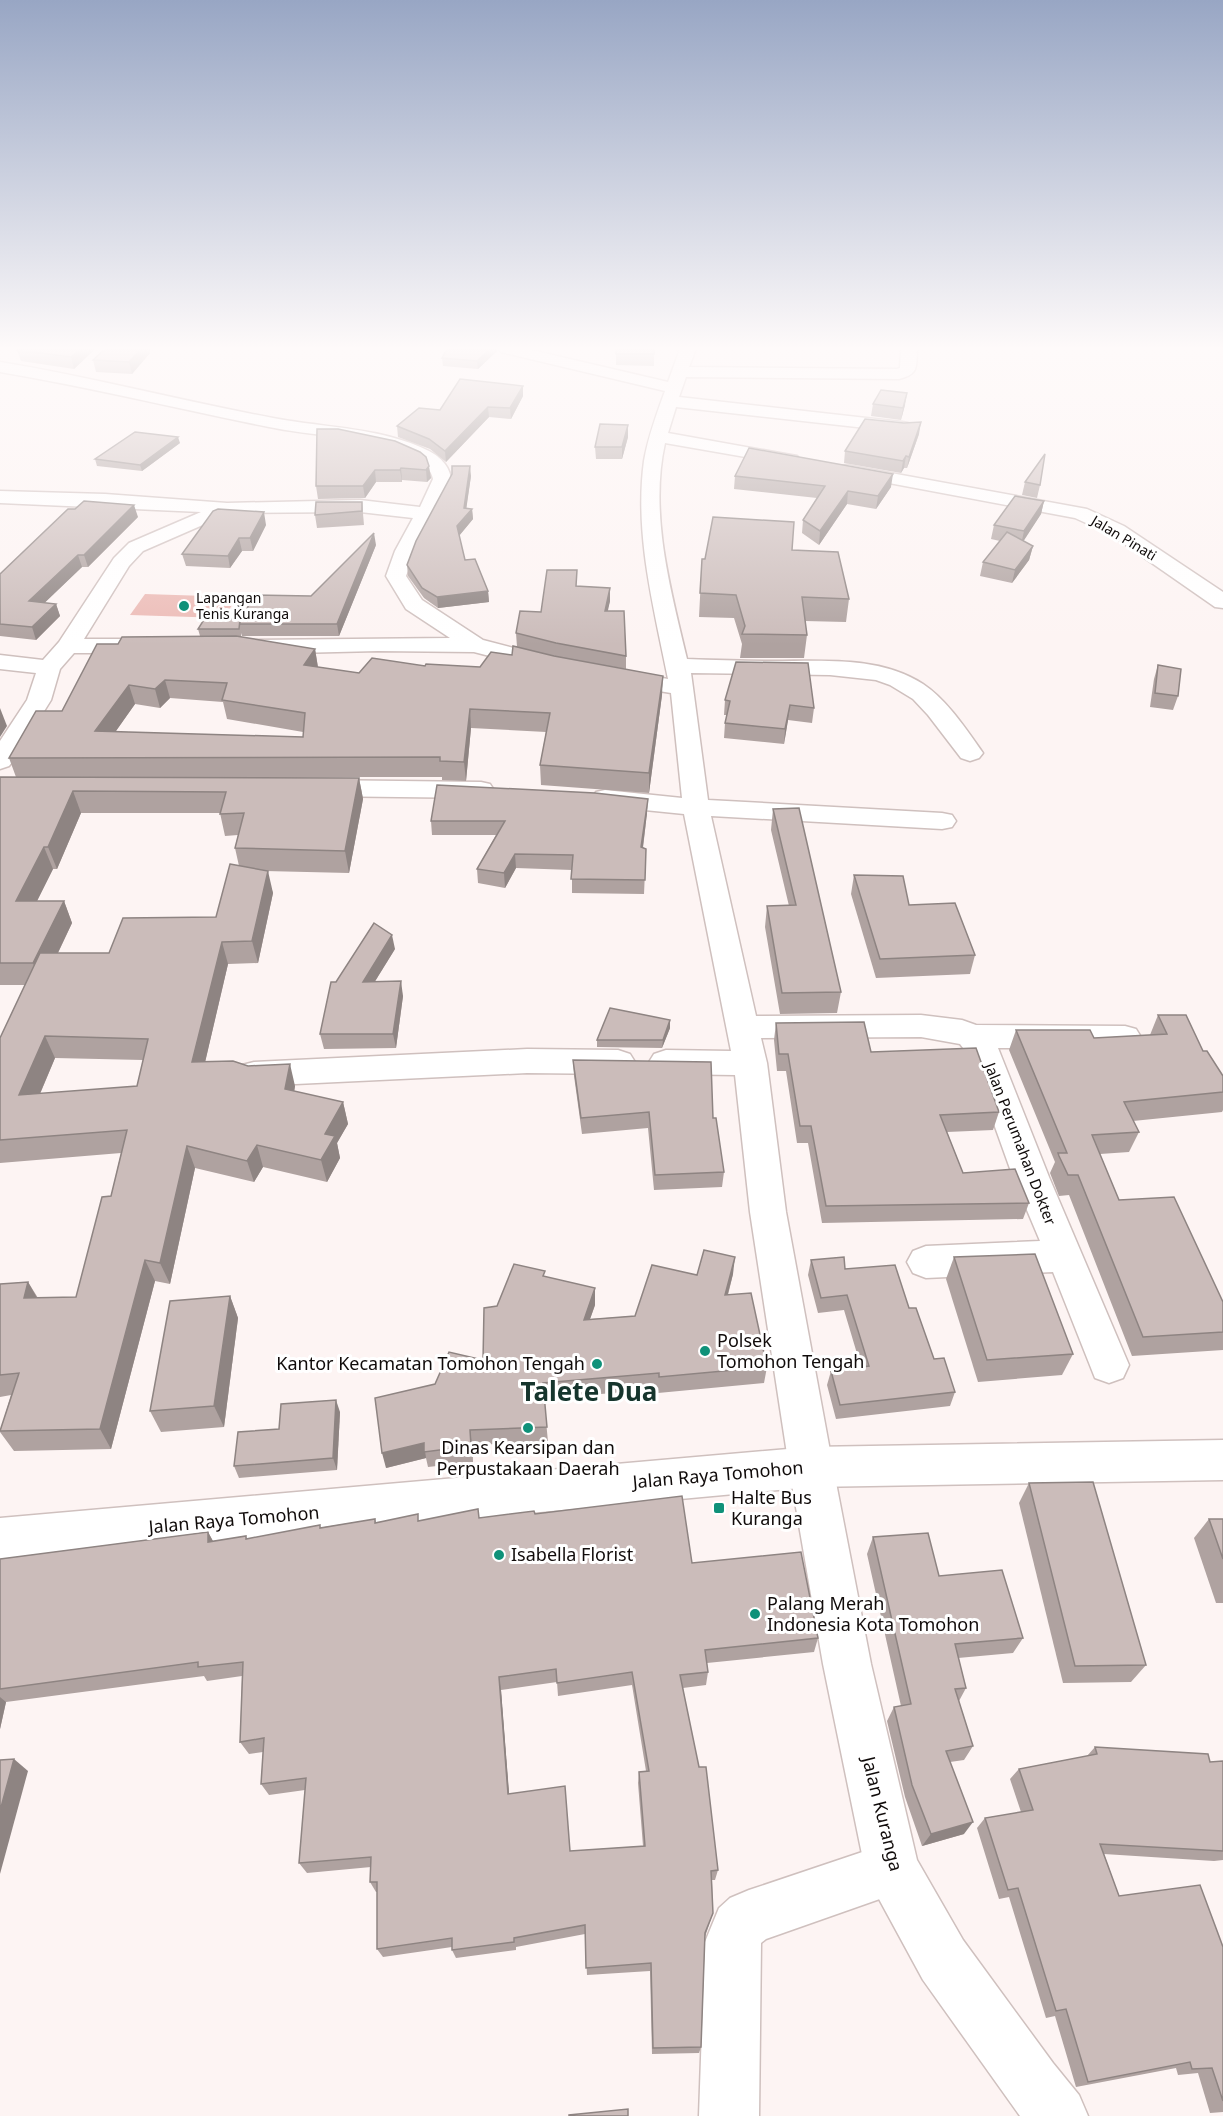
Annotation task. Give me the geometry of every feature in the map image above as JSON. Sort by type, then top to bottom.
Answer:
[{"type":"main road","points":[[402,448],[422,454],[438,467],[443,477],[442,483],[405,551],[396,576],[414,604],[475,645]]},
{"type":"main road","name":"Jalan Kuranga","points":[[656,448],[653,460],[653,519],[657,562],[680,677],[696,808],[750,1063],[768,1212],[847,1665],[892,1869],[943,1960],[1032,2084],[1058,2116]]},
{"type":"main road","name":"Jalan Pinati","points":[[720,448],[1080,513],[1117,530],[1223,602]]},
{"type":"main road","points":[[0,497],[234,507],[360,506],[426,513]]},
{"type":"main road","points":[[0,761],[39,700],[49,668],[68,646],[128,553],[144,542],[173,529],[234,507]]},
{"type":"main road","points":[[224,646],[475,645],[584,671],[680,677],[809,669],[862,671],[886,675],[909,685],[927,700],[970,753]]},
{"type":"main road","points":[[68,646],[164,646]]},
{"type":"main road","points":[[0,662],[49,668]]},
{"type":"main road","points":[[289,788],[391,788],[508,792]]},
{"type":"main road","points":[[584,796],[696,808],[837,818],[942,821]]},
{"type":"main road","points":[[742,1027],[921,1026],[962,1031],[971,1036],[1125,1037]]},
{"type":"main road","name":"Jalan Perumahan Dokter","points":[[971,1036],[985,1053],[995,1085],[1109,1365]]},
{"type":"main road","points":[[254,1074],[527,1061],[750,1063]]},
{"type":"main road","points":[[926,1262],[1064,1256]]},
{"type":"main road","name":"Jalan Raya Tomohon","points":[[0,1540],[812,1467],[1223,1460]]},
{"type":"main road","points":[[729,2116],[732,2080],[733,1942],[738,1927],[749,1917],[892,1869]]},
{"type":"shaded area","name":"Lapangan Tenis Kuranga","points":[[145,594],[237,597],[224,618],[130,615]]},
{"type":"building","points":[[112,448],[163,448],[140,465],[95,459]]},
{"type":"building","points":[[317,448],[410,448],[426,457],[429,466],[426,470],[401,468],[400,470],[375,470],[363,486],[316,486]]},
{"type":"building","points":[[749,448],[893,474],[878,496],[848,491],[820,531],[803,520],[825,486],[735,476]]},
{"type":"building","points":[[847,448],[912,448],[909,457],[906,456],[903,461],[845,451]]},
{"type":"building","points":[[1045,454],[1040,485],[1025,482]]},
{"type":"building","points":[[452,466],[470,466],[464,508],[472,509],[457,526],[465,560],[475,559],[488,591],[437,597],[422,588],[407,565],[416,541],[452,474]]},
{"type":"building","points":[[1015,496],[1044,501],[1024,531],[994,525]]},
{"type":"building","points":[[84,501],[134,505],[84,555],[78,555],[29,601],[56,604],[32,627],[0,624],[0,574],[68,509],[75,509]]},
{"type":"building","points":[[316,502],[362,502],[362,511],[315,515]]},
{"type":"building","points":[[218,509],[264,512],[250,538],[239,538],[228,556],[182,554],[213,511]]},
{"type":"building","points":[[713,517],[794,522],[792,550],[838,552],[849,599],[802,597],[807,635],[742,634],[745,626],[736,595],[700,593],[702,559],[705,559]]},
{"type":"building","points":[[1007,532],[1033,546],[1015,570],[983,562]]},
{"type":"building","points":[[374,533],[337,624],[239,624],[254,595],[311,596]]},
{"type":"building","points":[[547,570],[577,570],[576,586],[610,588],[605,611],[624,611],[626,656],[516,633],[520,611],[541,612]]},
{"type":"building","points":[[205,618],[240,619],[239,629],[198,629]]},
{"type":"building","points":[[236,636],[315,649],[304,665],[359,673],[372,658],[425,666],[426,664],[480,667],[491,652],[512,655],[513,646],[663,676],[649,773],[540,765],[550,713],[470,709],[464,762],[440,761],[440,757],[9,758],[36,711],[62,711],[97,644],[118,644],[122,637]],"holes":[[[165,680],[227,683],[222,700],[305,713],[303,737],[95,731],[129,685],[155,689]]]},
{"type":"building","points":[[736,662],[808,663],[814,708],[790,705],[785,729],[725,723],[730,701],[725,700]]},
{"type":"building","points":[[1158,665],[1181,669],[1178,696],[1155,693]]},
{"type":"building","points":[[0,777],[359,778],[345,851],[235,848],[244,813],[220,814],[226,792],[73,791],[48,847],[44,847],[16,901],[64,901],[33,963],[0,963]]},
{"type":"building","points":[[437,785],[595,793],[648,799],[641,847],[646,849],[645,880],[571,879],[573,855],[515,854],[504,873],[477,869],[505,821],[431,821]]},
{"type":"building","points":[[799,808],[841,992],[782,993],[767,906],[796,905],[773,809]]},
{"type":"building","points":[[230,864],[268,871],[252,941],[222,942],[192,1062],[233,1061],[248,1066],[290,1064],[285,1089],[343,1102],[325,1134],[335,1136],[321,1160],[257,1145],[247,1161],[187,1146],[160,1263],[145,1260],[100,1429],[0,1431],[19,1373],[0,1375],[0,1284],[28,1282],[24,1298],[76,1297],[102,1197],[111,1196],[127,1130],[0,1140],[0,1038],[40,953],[109,953],[123,918],[216,917]],"holes":[[[45,1036],[148,1039],[137,1086],[19,1095]]]},
{"type":"building","points":[[854,875],[903,876],[909,905],[955,903],[975,955],[880,959]]},
{"type":"building","points":[[374,923],[392,935],[363,982],[401,981],[393,1034],[320,1034],[331,982],[336,982]]},
{"type":"building","points":[[610,1008],[670,1020],[663,1040],[597,1040]]},
{"type":"building","points":[[1158,1015],[1186,1015],[1203,1051],[1207,1051],[1223,1076],[1223,1092],[1124,1102],[1139,1132],[1092,1135],[1119,1200],[1174,1197],[1223,1302],[1223,1332],[1143,1337],[1078,1175],[1068,1175],[1059,1156],[1058,1153],[1067,1153],[1016,1030],[1090,1030],[1094,1038],[1167,1034]]},
{"type":"building","points":[[864,1022],[871,1052],[976,1048],[999,1112],[940,1115],[963,1173],[1015,1169],[1029,1203],[826,1206],[811,1126],[800,1126],[788,1054],[779,1054],[776,1023]]},
{"type":"building","points":[[573,1060],[711,1062],[713,1118],[716,1118],[724,1172],[655,1175],[649,1112],[581,1118]]},
{"type":"building","points":[[704,1250],[735,1257],[725,1295],[751,1293],[767,1367],[659,1377],[659,1373],[543,1383],[547,1427],[470,1430],[471,1446],[424,1452],[424,1443],[382,1453],[375,1398],[435,1384],[449,1352],[483,1360],[484,1308],[497,1306],[514,1264],[545,1271],[543,1276],[595,1288],[584,1320],[635,1316],[652,1265],[697,1275]]},
{"type":"building","points":[[1035,1254],[1073,1354],[987,1360],[954,1257]]},
{"type":"building","points":[[844,1257],[845,1269],[895,1265],[909,1308],[916,1308],[934,1359],[944,1358],[955,1392],[840,1405],[831,1371],[869,1366],[847,1295],[821,1298],[811,1260]]},
{"type":"building","points":[[230,1296],[214,1406],[150,1411],[170,1301]]},
{"type":"building","points":[[336,1400],[333,1458],[234,1466],[238,1432],[279,1429],[281,1404]]},
{"type":"building","points":[[1093,1482],[1146,1665],[1075,1666],[1029,1483]]},
{"type":"building","points":[[682,1496],[692,1563],[801,1552],[818,1638],[705,1650],[708,1672],[680,1675],[699,1767],[706,1767],[718,1870],[711,1871],[713,1913],[705,1933],[701,2047],[653,2048],[651,1963],[586,1968],[585,1925],[514,1938],[514,1942],[452,1950],[452,1938],[377,1949],[377,1882],[370,1882],[371,1857],[299,1863],[306,1778],[261,1784],[264,1738],[240,1742],[243,1662],[198,1667],[198,1662],[0,1689],[0,1559],[208,1532],[208,1542],[246,1536],[246,1539],[320,1525],[320,1528],[375,1519],[375,1523],[418,1514],[418,1521],[478,1509],[479,1518],[534,1511],[535,1514]],"holes":[[[556,1669],[557,1683],[632,1672],[649,1771],[639,1772],[645,1846],[570,1851],[565,1786],[508,1794],[499,1677]]]},
{"type":"building","points":[[1209,1519],[1223,1519],[1223,1559]]},
{"type":"building","points":[[928,1533],[939,1576],[1002,1570],[1023,1638],[955,1644],[966,1688],[955,1689],[973,1746],[946,1751],[973,1822],[931,1834],[912,1785],[894,1707],[911,1704],[873,1537]]},
{"type":"building","points":[[1095,1747],[1208,1754],[1210,1762],[1223,1761],[1223,1851],[1100,1844],[1119,1896],[1200,1885],[1223,1947],[1223,2101],[1212,2068],[1192,2069],[1190,2062],[1088,2082],[1066,2009],[1056,2011],[1018,1888],[1008,1890],[985,1818],[1033,1810],[1019,1769],[1097,1754]]},
{"type":"building","points":[[14,1759],[0,1811],[0,1760]]},
{"type":"building","points":[[628,2109],[628,2116],[569,2116],[569,2115]]},
{"type":"place","name":"Lapangan Tenis Kuranga","points":[[184,606]]},
{"type":"place","name":"Polsek Tomohon Tengah","points":[[705,1351]]},
{"type":"place","name":"Kantor Kecamatan Tomohon Tengah","points":[[597,1364]]},
{"type":"place","name":"Dinas Kearsipan dan Perpustakaan Daerah","points":[[528,1428]]},
{"type":"place","name":"Halte Bus Kuranga","points":[[719,1508]]},
{"type":"place","name":"Isabella Florist","points":[[499,1555]]},
{"type":"place","name":"Palang Merah Indonesia Kota Tomohon","points":[[755,1614]]},
{"type":"district","name":"Talete Dua","points":[[589,1392]]}]
